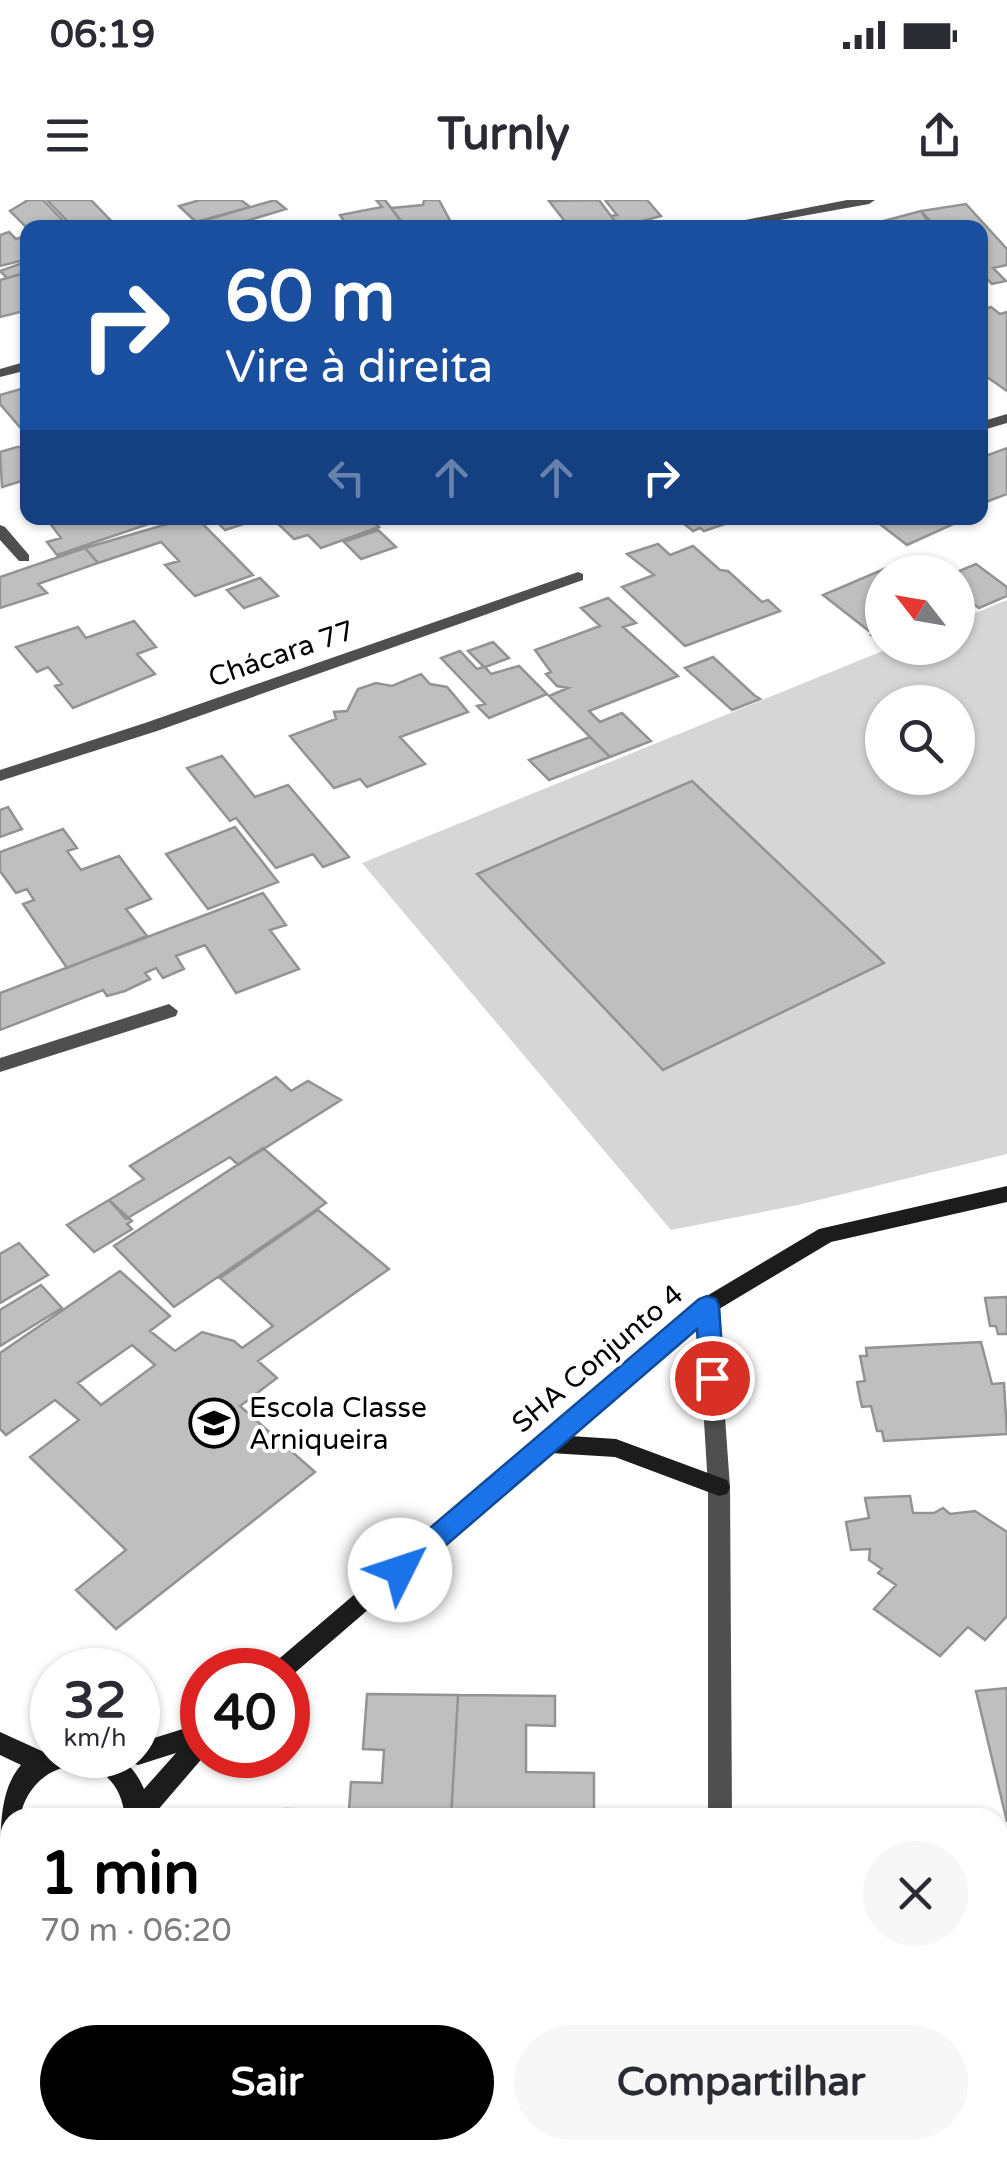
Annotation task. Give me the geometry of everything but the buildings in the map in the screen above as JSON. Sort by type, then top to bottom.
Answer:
[{"type":"street","points":[[757,220],[868,200]]},
{"type":"street","points":[[0,530],[24,558]]},
{"type":"street","name":"Chácara 77","points":[[0,776],[578,578]]},
{"type":"street","points":[[0,1065],[169,1011]]},
{"type":"street","name":"SHA Conjunto 4","points":[[308,1648],[707,1306],[826,1235],[1007,1194]]},
{"type":"street","points":[[707,1306],[719,1487],[720,1808]]},
{"type":"street","points":[[546,1444],[616,1448],[719,1487]]},
{"type":"street","points":[[0,1743],[30,1757]]},
{"type":"street","points":[[144,1808],[180,1765]]},
{"type":"street","points":[[4,1808],[16,1786],[30,1774]]},
{"type":"street","points":[[131,1778],[136,1808]]},
{"type":"shaded area","points":[[1007,600],[1007,1154],[798,1205],[671,1230],[362,863],[865,658],[865,665],[975,665],[975,613]]},
{"type":"place","name":"Escola Classe Arniqueira","points":[[214,1423]]},
{"type":"route","points":[[400,1570],[707,1306],[712,1378]]}]
